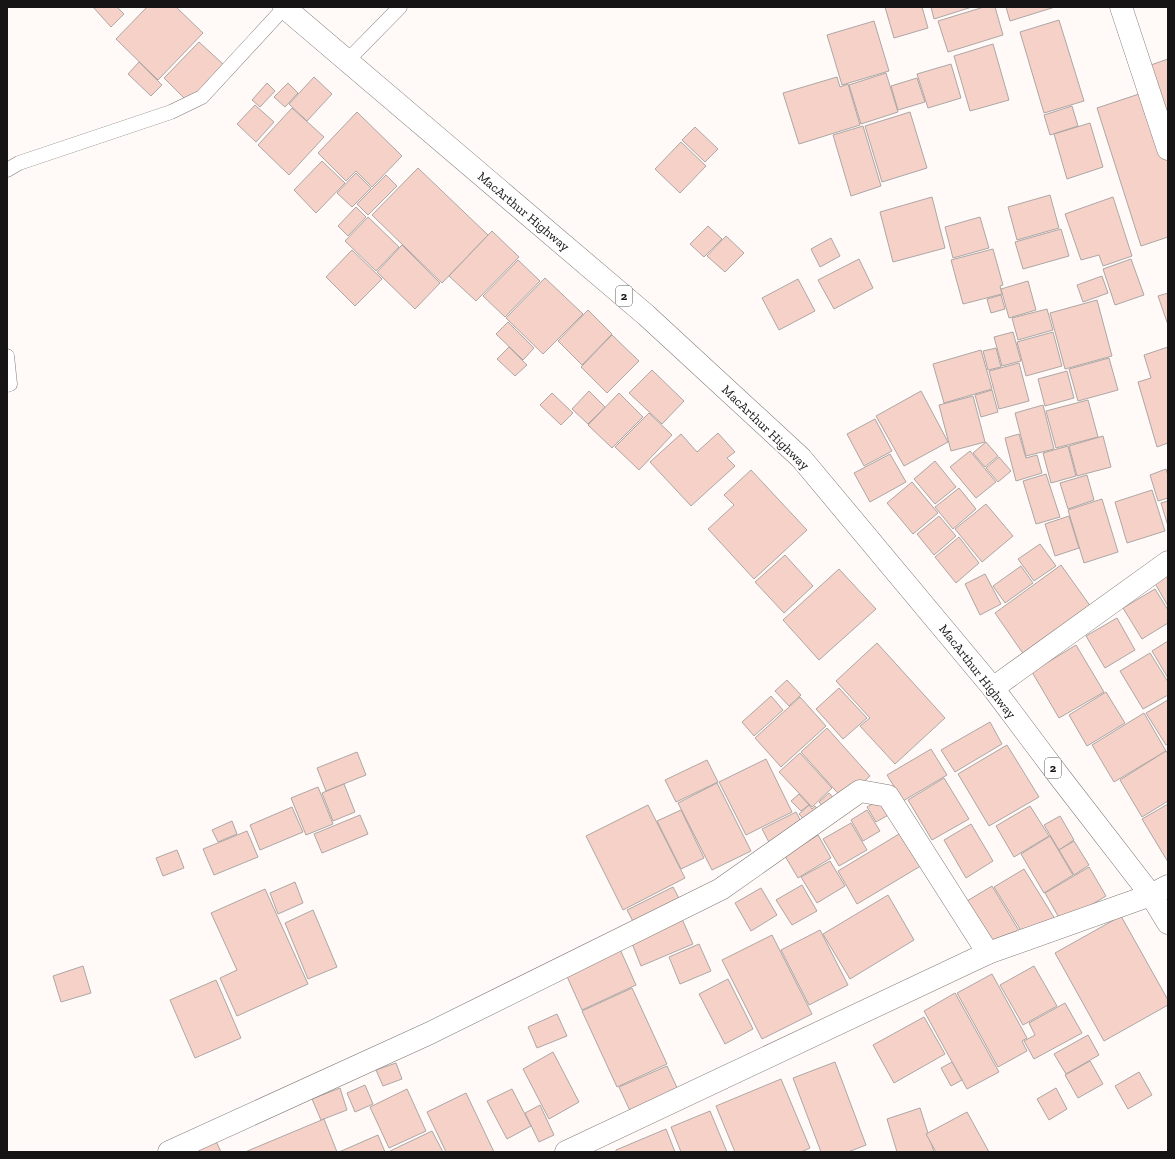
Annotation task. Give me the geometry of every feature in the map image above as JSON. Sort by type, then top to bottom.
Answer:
[{"type":"main road","name":"MacArthur Highway","points":[[284,7],[646,315],[801,458],[993,688],[1059,776],[1159,891],[1168,923]]},
{"type":"main road","points":[[1121,7],[1168,150]]},
{"type":"main road","points":[[993,688],[1168,562]]},
{"type":"main road","points":[[169,1152],[430,1033],[721,888],[860,791],[888,796],[988,953]]},
{"type":"main road","points":[[566,1152],[988,953],[1159,891]]},
{"type":"lane","points":[[7,170],[19,164],[171,112],[202,96],[213,86],[284,7]]},
{"type":"lane","points":[[347,61],[400,7]]},
{"type":"lane","points":[[7,356],[10,384],[7,384]]},
{"type":"building","points":[[93,7],[117,7],[124,14],[111,27]]},
{"type":"building","points":[[147,7],[176,7],[203,33],[158,80],[116,39]]},
{"type":"building","points":[[885,7],[922,7],[928,28],[894,38]]},
{"type":"building","points":[[931,7],[972,7],[934,19]]},
{"type":"building","points":[[984,7],[995,7],[1003,35],[948,52],[938,21]]},
{"type":"building","points":[[1006,7],[1055,7],[1010,21]]},
{"type":"building","points":[[1059,20],[1084,101],[1044,113],[1020,32]]},
{"type":"building","points":[[874,21],[889,71],[842,85],[827,35]]},
{"type":"building","points":[[199,42],[224,65],[188,102],[164,78]]},
{"type":"building","points":[[993,44],[1009,100],[970,111],[954,56]]},
{"type":"building","points":[[1168,59],[1168,127],[1148,66]]},
{"type":"building","points":[[139,62],[162,85],[151,96],[128,74]]},
{"type":"building","points":[[951,64],[961,98],[928,108],[917,74]]},
{"type":"building","points":[[886,73],[898,112],[861,124],[849,85]]},
{"type":"building","points":[[314,77],[332,94],[307,121],[289,104]]},
{"type":"building","points":[[837,77],[840,87],[848,84],[860,125],[799,144],[783,93]]},
{"type":"building","points":[[917,78],[925,102],[898,110],[891,86]]},
{"type":"building","points":[[267,83],[275,91],[260,107],[252,100]]},
{"type":"building","points":[[288,83],[298,93],[285,107],[274,97]]},
{"type":"building","points":[[1145,92],[1168,163],[1168,237],[1141,246],[1097,108]]},
{"type":"building","points":[[255,105],[274,122],[256,142],[237,124]]},
{"type":"building","points":[[1072,106],[1078,126],[1050,135],[1044,115]]},
{"type":"building","points":[[292,108],[324,137],[289,175],[258,145]]},
{"type":"building","points":[[357,112],[402,156],[372,187],[356,171],[346,181],[318,153]]},
{"type":"building","points":[[910,112],[927,168],[882,182],[865,126]]},
{"type":"building","points":[[1090,123],[1103,167],[1067,179],[1054,134]]},
{"type":"building","points":[[863,126],[881,186],[851,196],[833,135]]},
{"type":"building","points":[[695,127],[718,149],[705,162],[682,140]]},
{"type":"building","points":[[681,142],[706,166],[680,193],[655,169]]},
{"type":"building","points":[[322,161],[345,183],[316,213],[294,190]]},
{"type":"building","points":[[418,168],[488,235],[442,283],[372,215]]},
{"type":"building","points":[[356,173],[371,188],[352,207],[337,193]]},
{"type":"building","points":[[386,175],[397,186],[368,215],[357,204]]},
{"type":"building","points":[[1050,195],[1059,228],[1017,240],[1008,207]]},
{"type":"building","points":[[932,197],[945,248],[893,262],[880,212]]},
{"type":"building","points":[[1113,197],[1132,256],[1103,266],[1099,255],[1081,260],[1065,214]]},
{"type":"building","points":[[356,207],[366,217],[348,236],[338,226]]},
{"type":"building","points":[[368,217],[399,247],[376,271],[345,241]]},
{"type":"building","points":[[980,217],[989,248],[953,258],[945,227]]},
{"type":"building","points":[[708,226],[722,239],[704,257],[690,244]]},
{"type":"building","points":[[1061,229],[1069,256],[1023,269],[1015,242]]},
{"type":"building","points":[[492,231],[519,257],[476,301],[449,276]]},
{"type":"building","points":[[726,236],[744,253],[725,272],[707,256]]},
{"type":"building","points":[[831,238],[840,256],[820,267],[811,249]]},
{"type":"building","points":[[402,245],[440,283],[415,309],[377,272]]},
{"type":"building","points":[[993,249],[1003,285],[1000,286],[1002,294],[963,304],[951,260]]},
{"type":"building","points":[[352,250],[382,279],[355,306],[326,277]]},
{"type":"building","points":[[859,259],[873,288],[834,309],[818,280]]},
{"type":"building","points":[[1131,259],[1144,295],[1115,305],[1103,269]]},
{"type":"building","points":[[518,260],[540,281],[505,317],[483,296]]},
{"type":"building","points":[[1102,276],[1108,293],[1083,302],[1077,285]]},
{"type":"building","points":[[545,278],[583,314],[543,354],[506,318]]},
{"type":"building","points":[[798,279],[815,311],[779,330],[762,298]]},
{"type":"building","points":[[1028,281],[1036,310],[1009,318],[1001,289]]},
{"type":"building","points":[[1168,293],[1168,325],[1158,296]]},
{"type":"building","points":[[1001,295],[1005,309],[991,313],[987,299]]},
{"type":"building","points":[[1097,300],[1112,356],[1065,369],[1050,313]]},
{"type":"building","points":[[1047,309],[1053,330],[1018,340],[1012,318]]},
{"type":"building","points":[[588,310],[612,334],[582,365],[558,341]]},
{"type":"building","points":[[508,322],[534,348],[523,360],[496,334]]},
{"type":"building","points":[[1013,332],[1021,361],[1002,366],[994,337]]},
{"type":"building","points":[[1053,332],[1062,366],[1026,376],[1017,342]]},
{"type":"building","points":[[612,335],[639,361],[607,393],[581,367]]},
{"type":"building","points":[[509,347],[527,365],[515,376],[497,359]]},
{"type":"building","points":[[1168,347],[1168,443],[1157,447],[1138,382],[1151,378],[1144,355]]},
{"type":"building","points":[[996,348],[1001,367],[988,370],[983,351]]},
{"type":"building","points":[[981,350],[992,389],[944,403],[933,364]]},
{"type":"building","points":[[1109,358],[1118,390],[1078,401],[1069,369]]},
{"type":"building","points":[[1019,363],[1029,401],[999,409],[989,371]]},
{"type":"building","points":[[652,370],[684,401],[662,424],[629,393]]},
{"type":"building","points":[[1067,371],[1074,398],[1045,406],[1038,379]]},
{"type":"building","points":[[992,390],[998,412],[981,417],[975,395]]},
{"type":"building","points":[[589,391],[605,407],[588,424],[572,409]]},
{"type":"building","points":[[921,391],[948,442],[904,466],[876,416]]},
{"type":"building","points":[[552,393],[573,413],[561,425],[540,405]]},
{"type":"building","points":[[619,393],[643,417],[612,448],[588,425]]},
{"type":"building","points":[[973,396],[985,442],[951,451],[939,405]]},
{"type":"building","points":[[1088,400],[1098,437],[1056,448],[1046,411]]},
{"type":"building","points":[[1043,405],[1054,449],[1026,456],[1015,413]]},
{"type":"building","points":[[649,413],[672,435],[639,470],[615,447]]},
{"type":"building","points":[[875,419],[892,451],[864,466],[847,434]]},
{"type":"building","points":[[718,433],[735,452],[727,458],[735,466],[691,506],[650,462],[681,434],[697,452]]},
{"type":"building","points":[[1019,434],[1026,458],[1037,455],[1042,473],[1016,481],[1005,438]]},
{"type":"building","points":[[1103,436],[1111,467],[1077,476],[1069,446]]},
{"type":"building","points":[[986,442],[998,456],[985,467],[973,453]]},
{"type":"building","points":[[1068,446],[1076,476],[1051,483],[1043,453]]},
{"type":"building","points":[[970,451],[996,482],[976,498],[950,467]]},
{"type":"building","points":[[890,454],[906,482],[870,502],[854,473]]},
{"type":"building","points":[[999,457],[1011,471],[998,482],[986,468]]},
{"type":"building","points":[[935,461],[956,487],[935,504],[914,479]]},
{"type":"building","points":[[1166,469],[1168,476],[1168,498],[1158,501],[1150,475]]},
{"type":"building","points":[[751,470],[807,530],[754,579],[708,529],[734,505],[724,495]]},
{"type":"building","points":[[1046,474],[1060,517],[1036,524],[1023,481]]},
{"type":"building","points":[[1087,475],[1094,500],[1068,509],[1060,483]]},
{"type":"building","points":[[912,482],[938,513],[913,534],[887,503]]},
{"type":"building","points":[[959,488],[976,509],[953,529],[935,507]]},
{"type":"building","points":[[1152,490],[1165,531],[1127,543],[1115,502]]},
{"type":"building","points":[[1102,499],[1118,552],[1084,563],[1068,510]]},
{"type":"building","points":[[1168,501],[1168,526],[1161,503]]},
{"type":"building","points":[[986,504],[1013,536],[982,562],[955,529]]},
{"type":"building","points":[[939,516],[956,536],[934,555],[917,534]]},
{"type":"building","points":[[1069,516],[1079,548],[1055,556],[1045,524]]},
{"type":"building","points":[[959,537],[979,563],[956,583],[935,557]]},
{"type":"building","points":[[1040,544],[1056,566],[1034,581],[1018,559]]},
{"type":"building","points":[[785,555],[813,586],[784,613],[755,582]]},
{"type":"building","points":[[1061,565],[1091,607],[1024,655],[995,613]]},
{"type":"building","points":[[1021,566],[1033,583],[1005,603],[993,586]]},
{"type":"building","points":[[839,569],[876,609],[819,660],[783,620]]},
{"type":"building","points":[[1168,571],[1168,606],[1153,580]]},
{"type":"building","points":[[985,574],[1001,604],[980,615],[965,584]]},
{"type":"building","points":[[1155,589],[1168,610],[1168,623],[1142,639],[1123,608]]},
{"type":"building","points":[[1117,618],[1135,650],[1105,668],[1086,636]]},
{"type":"building","points":[[1168,641],[1168,678],[1152,651]]},
{"type":"building","points":[[877,643],[945,718],[895,764],[860,726],[870,718],[836,681]]},
{"type":"building","points":[[1076,645],[1104,692],[1059,718],[1032,672]]},
{"type":"building","points":[[1150,653],[1168,682],[1168,695],[1143,709],[1120,671]]},
{"type":"building","points":[[787,680],[801,695],[789,706],[775,691]]},
{"type":"building","points":[[839,688],[867,718],[843,739],[816,709]]},
{"type":"building","points":[[1106,692],[1125,723],[1087,746],[1069,715]]},
{"type":"building","points":[[771,696],[783,710],[754,736],[742,722]]},
{"type":"building","points":[[800,697],[826,726],[781,767],[755,738]]},
{"type":"building","points":[[1168,700],[1168,744],[1166,745],[1146,713]]},
{"type":"building","points":[[1144,713],[1166,751],[1114,782],[1092,745]]},
{"type":"building","points":[[990,722],[1002,744],[955,772],[941,750]]},
{"type":"building","points":[[827,728],[870,776],[844,800],[801,752]]},
{"type":"building","points":[[1007,745],[1039,797],[989,826],[958,774]]},
{"type":"building","points":[[931,749],[947,775],[903,801],[887,775]]},
{"type":"building","points":[[1166,751],[1168,754],[1168,801],[1142,817],[1120,780]]},
{"type":"building","points":[[357,752],[366,775],[326,791],[317,768]]},
{"type":"building","points":[[800,753],[832,788],[812,807],[779,772]]},
{"type":"building","points":[[766,759],[792,812],[746,835],[719,782]]},
{"type":"building","points":[[707,760],[718,782],[676,802],[665,780]]},
{"type":"building","points":[[944,778],[969,819],[932,840],[908,800]]},
{"type":"building","points":[[717,783],[751,851],[712,870],[678,803]]},
{"type":"building","points":[[344,784],[355,812],[333,821],[322,793]]},
{"type":"building","points":[[318,787],[333,824],[306,835],[291,798]]},
{"type":"building","points":[[829,793],[837,802],[827,811],[819,802]]},
{"type":"building","points":[[799,794],[809,805],[801,811],[791,801]]},
{"type":"building","points":[[881,799],[890,814],[876,822],[867,807]]},
{"type":"building","points":[[1168,804],[1168,862],[1142,819]]},
{"type":"building","points":[[648,805],[685,878],[623,910],[586,836]]},
{"type":"building","points":[[809,805],[812,809],[815,806],[822,814],[810,826],[799,814]]},
{"type":"building","points":[[1030,806],[1049,836],[1014,857],[996,826]]},
{"type":"building","points":[[292,807],[303,832],[260,850],[250,825]]},
{"type":"building","points":[[681,810],[704,858],[681,869],[657,821]]},
{"type":"building","points":[[867,810],[880,831],[863,841],[851,820]]},
{"type":"building","points":[[796,812],[805,829],[771,846],[762,829]]},
{"type":"building","points":[[360,815],[368,834],[322,853],[314,834]]},
{"type":"building","points":[[1060,816],[1074,840],[1059,850],[1044,825]]},
{"type":"building","points":[[232,821],[237,834],[218,842],[212,830]]},
{"type":"building","points":[[851,823],[867,850],[839,866],[823,839]]},
{"type":"building","points":[[971,824],[993,861],[966,878],[944,840]]},
{"type":"building","points":[[247,831],[258,857],[214,875],[203,849]]},
{"type":"building","points":[[904,831],[924,864],[857,904],[838,871]]},
{"type":"building","points":[[818,835],[831,858],[798,878],[785,856]]},
{"type":"building","points":[[1050,836],[1073,875],[1044,893],[1021,854]]},
{"type":"building","points":[[1074,841],[1089,865],[1074,875],[1059,850]]},
{"type":"building","points":[[177,850],[184,868],[163,876],[156,858]]},
{"type":"building","points":[[830,861],[845,886],[817,903],[801,877]]},
{"type":"building","points":[[1089,867],[1106,896],[1062,923],[1045,893]]},
{"type":"building","points":[[1024,869],[1055,919],[1025,937],[994,887]]},
{"type":"building","points":[[295,882],[303,903],[278,914],[270,893]]},
{"type":"building","points":[[802,885],[817,911],[792,925],[776,900]]},
{"type":"building","points":[[992,886],[1021,934],[995,949],[967,901]]},
{"type":"building","points":[[673,887],[681,902],[635,925],[627,910]]},
{"type":"building","points":[[761,888],[777,915],[751,931],[735,903]]},
{"type":"building","points":[[265,889],[308,984],[237,1016],[220,978],[237,970],[211,913]]},
{"type":"building","points":[[888,895],[914,940],[850,979],[823,934]]},
{"type":"building","points":[[313,910],[337,967],[308,979],[285,923]]},
{"type":"building","points":[[1121,916],[1168,1000],[1168,1005],[1104,1041],[1055,953]]},
{"type":"building","points":[[682,919],[693,944],[641,966],[631,941]]},
{"type":"building","points":[[820,930],[848,985],[809,1005],[781,950]]},
{"type":"building","points":[[772,935],[812,1014],[762,1039],[722,960]]},
{"type":"building","points":[[699,944],[711,971],[680,984],[669,957]]},
{"type":"building","points":[[619,947],[636,985],[582,1010],[565,972]]},
{"type":"building","points":[[83,966],[91,993],[61,1002],[53,976]]},
{"type":"building","points":[[1034,966],[1057,1006],[1023,1025],[1000,985]]},
{"type":"building","points":[[992,974],[1027,1038],[1022,1041],[1027,1051],[998,1067],[957,993]]},
{"type":"building","points":[[728,979],[753,1029],[725,1044],[699,994]]},
{"type":"building","points":[[216,980],[241,1038],[195,1058],[170,1000]]},
{"type":"building","points":[[632,988],[667,1064],[617,1087],[582,1011]]},
{"type":"building","points":[[955,993],[999,1072],[967,1089],[924,1011]]},
{"type":"building","points":[[1065,1003],[1082,1033],[1034,1059],[1024,1041],[1035,1035],[1029,1023]]},
{"type":"building","points":[[557,1014],[567,1036],[537,1048],[528,1027]]},
{"type":"building","points":[[924,1017],[945,1054],[894,1083],[873,1045]]},
{"type":"building","points":[[1088,1035],[1099,1055],[1066,1074],[1054,1054]]},
{"type":"building","points":[[553,1052],[579,1102],[549,1119],[523,1069]]},
{"type":"building","points":[[1090,1061],[1103,1084],[1078,1098],[1065,1075]]},
{"type":"building","points":[[835,1062],[866,1145],[848,1152],[821,1152],[793,1078]]},
{"type":"building","points":[[952,1062],[962,1080],[951,1086],[941,1068]]},
{"type":"building","points":[[396,1063],[402,1079],[383,1086],[376,1070]]},
{"type":"building","points":[[667,1066],[679,1092],[631,1113],[619,1087]]},
{"type":"building","points":[[1139,1072],[1152,1095],[1128,1109],[1115,1086]]},
{"type":"building","points":[[781,1079],[810,1148],[801,1152],[735,1152],[716,1106]]},
{"type":"building","points":[[365,1085],[373,1104],[355,1112],[347,1093]]},
{"type":"building","points":[[340,1088],[347,1110],[321,1120],[312,1099]]},
{"type":"building","points":[[1056,1088],[1067,1109],[1049,1120],[1037,1099]]},
{"type":"building","points":[[407,1089],[426,1131],[389,1148],[370,1107]]},
{"type":"building","points":[[512,1089],[531,1126],[507,1139],[487,1101]]},
{"type":"building","points":[[466,1093],[494,1152],[446,1152],[427,1112]]},
{"type":"building","points":[[540,1105],[554,1135],[539,1142],[525,1113]]},
{"type":"building","points":[[920,1108],[934,1152],[897,1152],[887,1119]]},
{"type":"building","points":[[710,1111],[727,1152],[681,1152],[671,1127]]},
{"type":"building","points":[[967,1112],[989,1152],[936,1152],[926,1134]]},
{"type":"building","points":[[324,1119],[337,1152],[245,1152]]},
{"type":"building","points":[[666,1129],[675,1152],[616,1152],[616,1150]]},
{"type":"building","points":[[432,1131],[443,1152],[390,1152],[390,1151]]},
{"type":"building","points":[[378,1135],[385,1152],[339,1152]]},
{"type":"building","points":[[215,1139],[221,1152],[185,1152]]}]
